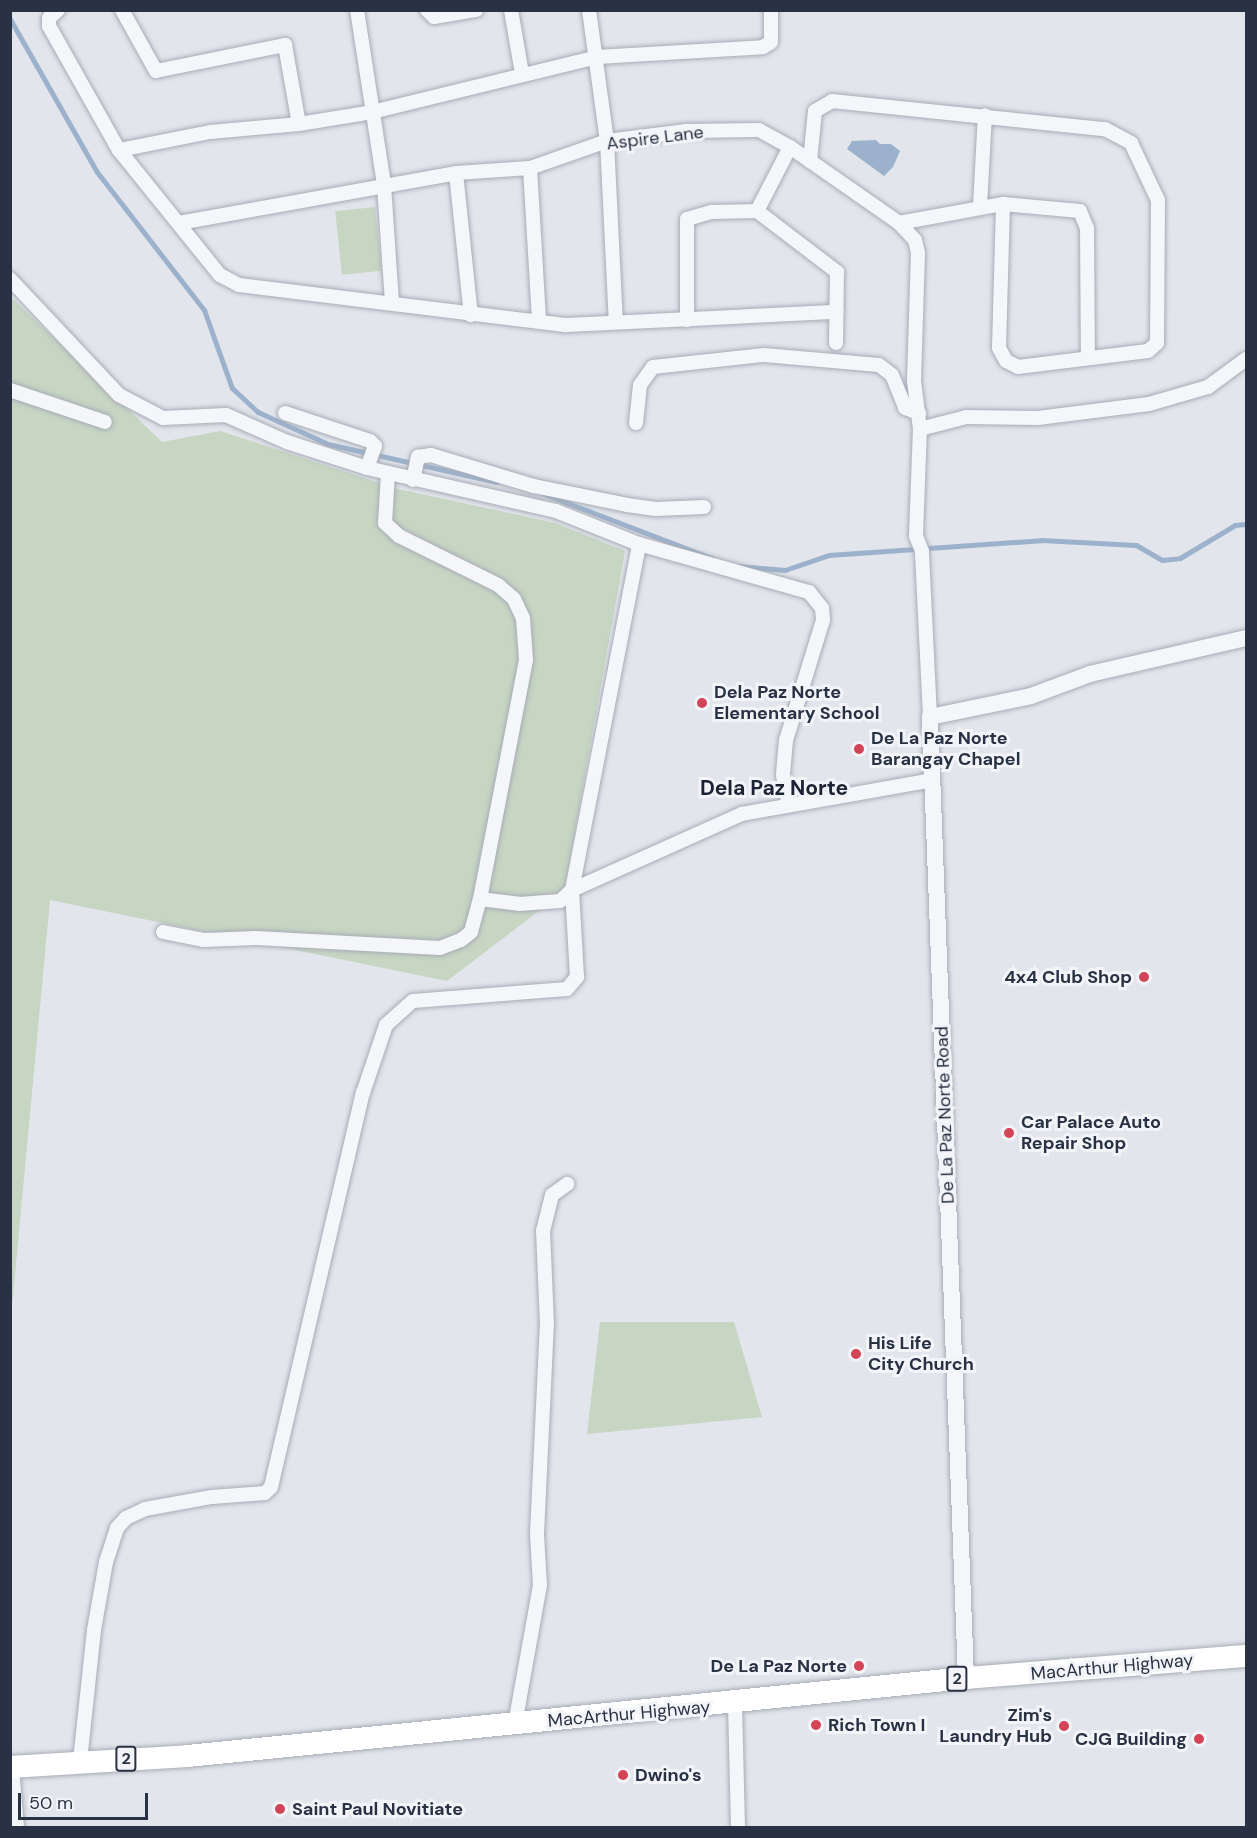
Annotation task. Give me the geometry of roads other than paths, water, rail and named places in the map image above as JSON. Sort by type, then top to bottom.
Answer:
[{"type":"highway","name":"MacArthur Highway","points":[[11,1767],[188,1756],[735,1704],[966,1678],[1246,1656]]},
{"type":"street","points":[[58,10],[49,18],[49,26],[119,150],[220,275],[239,285],[392,302],[471,315],[567,326],[837,312]]},
{"type":"street","points":[[122,10],[156,71],[285,45],[299,124]]},
{"type":"street","points":[[357,10],[384,185],[392,302]]},
{"type":"street","points":[[427,10],[434,17],[476,10]]},
{"type":"street","points":[[511,10],[522,74]]},
{"type":"street","points":[[589,10],[607,141],[616,322]]},
{"type":"street","points":[[119,150],[210,132],[299,124],[372,112],[597,57],[763,47],[771,42],[771,10]]},
{"type":"street","points":[[810,161],[815,111],[832,101],[1105,129],[1131,143],[1158,200],[1157,343],[1148,351],[1018,367],[1006,361],[999,348],[1003,204]]},
{"type":"street","points":[[980,206],[985,115]]},
{"type":"street","name":"Aspire Lane","points":[[179,223],[456,173],[530,168],[607,141],[686,131],[759,130],[790,147],[899,223],[915,240],[918,253],[914,381],[920,429],[916,536]]},
{"type":"street","points":[[757,211],[790,147]]},
{"type":"street","points":[[530,168],[539,321]]},
{"type":"street","points":[[456,173],[471,315]]},
{"type":"street","points":[[899,223],[980,206],[1003,204],[1080,211],[1087,228],[1088,358]]},
{"type":"street","points":[[687,320],[687,219],[712,212],[757,211],[837,272],[836,343]]},
{"type":"street","points":[[10,279],[90,367],[139,408],[178,420],[226,415],[313,436],[370,460],[388,473],[414,476],[556,512],[639,544],[809,592],[822,608],[822,631],[786,740],[783,775],[789,805]]},
{"type":"street","points":[[636,423],[640,385],[653,367],[764,355],[879,365],[892,375],[905,408],[919,413]]},
{"type":"street","points":[[920,429],[966,417],[1038,418],[1149,404],[1208,387],[1246,359]]},
{"type":"street","points":[[10,390],[105,422]]},
{"type":"street","points":[[285,413],[313,436],[366,439],[375,446],[370,460]]},
{"type":"street","points":[[414,476],[418,457],[431,455],[534,486],[627,505],[656,509],[704,507]]},
{"type":"street","points":[[163,932],[204,940],[256,938],[440,948],[461,940],[471,932],[480,899],[526,660],[523,618],[514,599],[498,585],[399,536],[385,523],[388,473]]},
{"type":"street","name":"De La Paz Norte Road","points":[[916,536],[922,551],[933,780],[966,1678]]},
{"type":"street","points":[[80,1761],[94,1630],[106,1562],[117,1528],[126,1518],[145,1509],[212,1497],[265,1493],[271,1487],[363,1093],[386,1025],[413,1001],[567,989],[577,977],[572,890],[639,544]]},
{"type":"street","points":[[930,717],[1031,696],[1090,674],[1246,638]]},
{"type":"street","points":[[480,899],[544,904],[560,901],[572,890],[742,814],[789,805],[816,804],[933,780]]},
{"type":"street","points":[[515,1724],[540,1586],[537,1534],[547,1325],[543,1231],[552,1195],[567,1184]]},
{"type":"street","points":[[735,1704],[738,1827]]},
{"type":"street","points":[[11,1767],[17,1827]]},
{"type":"water","points":[[876,140],[880,144],[891,144],[900,151],[893,167],[884,176],[847,149],[852,141]]},
{"type":"waterway","points":[[10,19],[97,172],[204,310],[232,388],[258,412],[328,444],[497,482]]},
{"type":"waterway","points":[[544,494],[712,558]]},
{"type":"waterway","points":[[738,566],[785,570],[829,555],[1041,540],[1136,545],[1162,560],[1180,558],[1235,525],[1246,524]]},
{"type":"place","name":"Dela Paz Norte Elementary School","points":[[702,703]]},
{"type":"place","name":"De La Paz Norte Barangay Chapel","points":[[859,749]]},
{"type":"place","name":"4x4 Club Shop","points":[[1144,977]]},
{"type":"place","name":"Car Palace Auto Repair Shop","points":[[1009,1133]]},
{"type":"place","name":"His Life City Church","points":[[856,1354]]},
{"type":"place","name":"De La Paz Norte","points":[[859,1666]]},
{"type":"place","name":"Rich Town I","points":[[816,1725]]},
{"type":"place","name":"Zim's Laundry Hub","points":[[1064,1726]]},
{"type":"place","name":"CJG Building","points":[[1199,1739]]},
{"type":"place","name":"Dwino's","points":[[623,1775]]},
{"type":"place","name":"Saint Paul Novitiate","points":[[280,1809]]},
{"type":"district","name":"Dela Paz Norte","points":[[774,788]]}]
